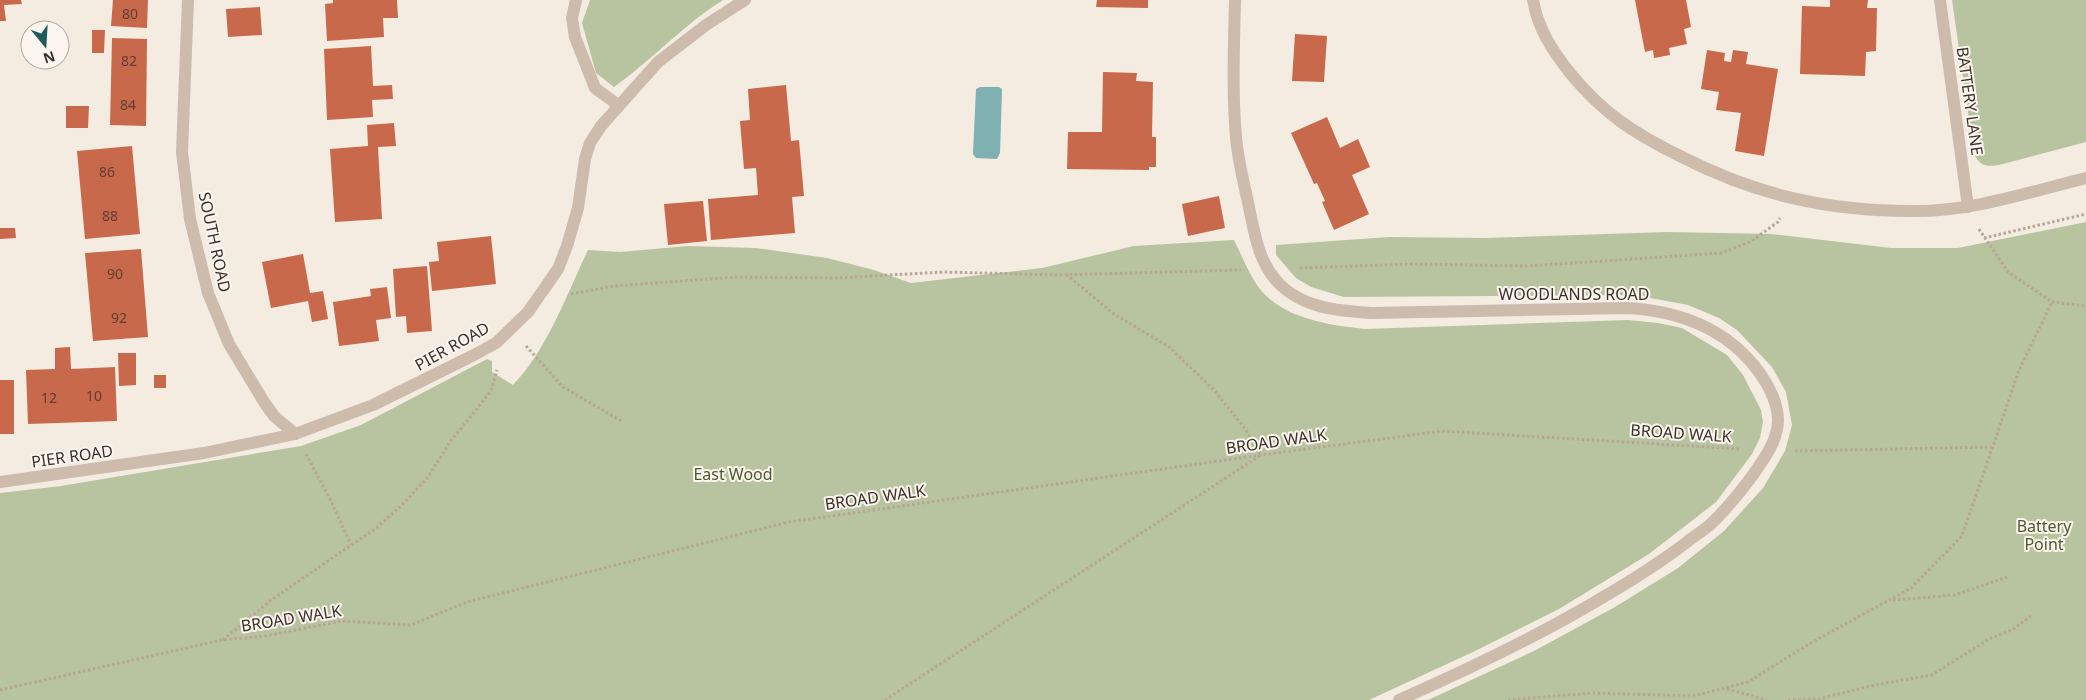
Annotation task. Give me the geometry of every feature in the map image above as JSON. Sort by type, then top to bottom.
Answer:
[{"type":"street","name":"SOUTH ROAD","points":[[188,0],[182,152],[190,219],[208,293],[229,344],[269,409],[295,434]]},
{"type":"street","points":[[576,0],[572,18],[575,37],[591,79],[595,88],[618,105]]},
{"type":"street","name":"PIER ROAD","points":[[0,482],[204,453],[295,434],[373,405],[496,343],[528,312],[558,269],[568,246],[578,208],[585,159],[590,143],[601,126],[658,62],[706,25],[745,0]]},
{"type":"street","name":"WOODLANDS ROAD","points":[[1234,0],[1236,138],[1258,248],[1275,280],[1292,294],[1316,306],[1336,311],[1372,314],[1624,308],[1662,311],[1684,317],[1707,327],[1732,343],[1748,357],[1771,392],[1778,420],[1776,434],[1769,451],[1744,487],[1713,523],[1654,567],[1549,628],[1480,664],[1399,700]]},
{"type":"street","points":[[1533,0],[1540,28],[1555,54],[1583,88],[1616,120],[1649,141],[1724,178],[1750,188],[1790,198],[1831,205],[1904,211],[1968,207],[2086,178]]},
{"type":"street","name":"BATTERY LANE","points":[[1940,0],[1968,207]]},
{"type":"path","points":[[536,300],[614,286],[736,277],[835,278],[944,272],[1067,275],[1412,264],[1528,266],[1721,253],[1750,242],[1778,222],[1790,198]]},
{"type":"path","points":[[2086,214],[1984,238],[2008,272],[2052,302],[2086,306]]},
{"type":"path","points":[[885,700],[1261,455],[1246,430],[1214,390],[1176,353],[1114,314],[1067,275]]},
{"type":"path","points":[[1508,700],[1593,693],[1694,696],[1748,682],[1809,644],[1911,588],[1962,536],[2019,370],[2052,302]]},
{"type":"path","points":[[511,329],[563,386],[623,422]]},
{"type":"path","points":[[222,640],[283,590],[375,529],[409,498],[428,476],[450,442],[491,391]]},
{"type":"path","name":"BROAD WALK","points":[[0,690],[222,640],[265,636],[342,621],[411,625],[467,602],[790,522],[1442,431],[1769,451],[1991,447]]},
{"type":"path","points":[[295,434],[331,500],[351,545]]},
{"type":"path","points":[[1892,600],[1955,595],[2007,577]]},
{"type":"path","points":[[1788,700],[1818,699],[1875,684],[1932,675],[1989,639],[2012,630],[2031,616]]},
{"type":"path","points":[[1724,688],[1767,700]]},
{"type":"green space","points":[[590,0],[723,0],[694,20],[614,87],[596,73],[582,23]]},
{"type":"green space","points":[[1952,0],[2086,0],[2086,142],[1999,165],[1987,166],[1979,161],[1974,154]]},
{"type":"green space","name":"Battery Point","points":[[2086,222],[2086,700],[1428,700],[1534,651],[1615,607],[1678,568],[1724,531],[1763,488],[1785,451],[1792,425],[1786,392],[1772,367],[1737,330],[1719,318],[1688,305],[1634,295],[1344,297],[1311,287],[1296,278],[1276,255],[1276,245],[1389,237],[1485,238],[1667,232],[1771,234],[1891,248],[1958,248]]},
{"type":"green space","name":"East Wood","points":[[1234,240],[1252,277],[1264,294],[1289,312],[1319,322],[1365,329],[1628,320],[1682,328],[1727,355],[1743,375],[1761,410],[1763,422],[1760,438],[1752,454],[1716,502],[1649,554],[1559,609],[1473,652],[1369,700],[0,700],[0,493],[61,486],[301,446],[361,425],[487,359],[492,361],[492,372],[513,385],[536,355],[546,338],[588,250],[620,252],[688,246],[756,248],[827,258],[874,270],[911,283],[1042,268],[1134,246]]},
{"type":"water","points":[[980,87],[999,87],[1002,89],[1000,153],[997,159],[976,158],[973,154],[976,89]]},
{"type":"building","points":[[0,0],[21,0],[22,4],[4,5],[6,21],[0,21]]},
{"type":"building","points":[[113,0],[148,0],[147,28],[111,26]]},
{"type":"building","points":[[333,0],[397,0],[398,18],[383,18],[384,37],[327,41],[325,4],[333,3]]},
{"type":"building","points":[[1097,0],[1148,0],[1148,8],[1096,7]]},
{"type":"building","points":[[1635,0],[1686,0],[1691,27],[1684,29],[1687,44],[1669,48],[1670,55],[1654,58],[1653,50],[1645,52]]},
{"type":"building","points":[[1830,0],[1868,0],[1867,8],[1877,8],[1876,51],[1866,52],[1865,76],[1800,74],[1802,6],[1830,7]]},
{"type":"building","points":[[260,7],[262,35],[228,37],[226,9]]},
{"type":"building","points":[[92,30],[105,30],[104,53],[92,53]]},
{"type":"building","points":[[1295,34],[1327,36],[1324,82],[1292,81]]},
{"type":"building","points":[[112,38],[147,39],[146,126],[110,125]]},
{"type":"building","points":[[371,46],[373,86],[392,85],[393,99],[372,100],[373,117],[327,120],[324,49]]},
{"type":"building","points":[[1707,50],[1725,53],[1724,61],[1731,62],[1733,50],[1748,52],[1746,64],[1778,69],[1764,156],[1735,151],[1741,113],[1716,110],[1719,92],[1701,89]]},
{"type":"building","points":[[1103,72],[1137,73],[1136,81],[1153,82],[1152,137],[1156,137],[1156,167],[1149,167],[1149,170],[1067,169],[1068,132],[1102,132]]},
{"type":"building","points":[[786,85],[791,141],[799,140],[804,196],[792,197],[795,233],[711,240],[708,199],[758,195],[756,168],[744,169],[740,121],[750,120],[748,89]]},
{"type":"building","points":[[66,106],[89,106],[88,128],[66,128]]},
{"type":"building","points":[[1327,117],[1340,148],[1358,139],[1370,167],[1352,175],[1369,214],[1334,230],[1322,202],[1325,201],[1317,183],[1314,184],[1291,133]]},
{"type":"building","points":[[394,123],[396,146],[378,147],[382,219],[335,222],[330,149],[368,146],[367,125]]},
{"type":"building","points":[[132,146],[140,234],[85,239],[77,151]]},
{"type":"building","points":[[1219,196],[1225,228],[1188,236],[1182,204]]},
{"type":"building","points":[[703,201],[707,241],[668,245],[664,204]]},
{"type":"building","points":[[0,228],[15,228],[16,238],[0,239]]},
{"type":"building","points":[[491,236],[496,284],[432,291],[429,262],[439,261],[437,242]]},
{"type":"building","points":[[141,249],[148,337],[93,341],[85,253]]},
{"type":"building","points":[[303,254],[310,293],[323,291],[328,319],[312,322],[308,301],[271,308],[262,262]]},
{"type":"building","points":[[427,266],[432,331],[407,333],[406,316],[396,317],[393,269]]},
{"type":"building","points":[[387,287],[391,318],[376,320],[379,341],[339,346],[333,302],[371,296],[370,289]]},
{"type":"building","points":[[70,347],[71,369],[115,367],[117,421],[28,424],[26,370],[55,369],[55,348]]},
{"type":"building","points":[[118,353],[136,353],[136,385],[119,386]]},
{"type":"building","points":[[154,375],[166,375],[166,388],[154,388]]},
{"type":"building","points":[[0,380],[14,380],[14,434],[0,434]]}]
